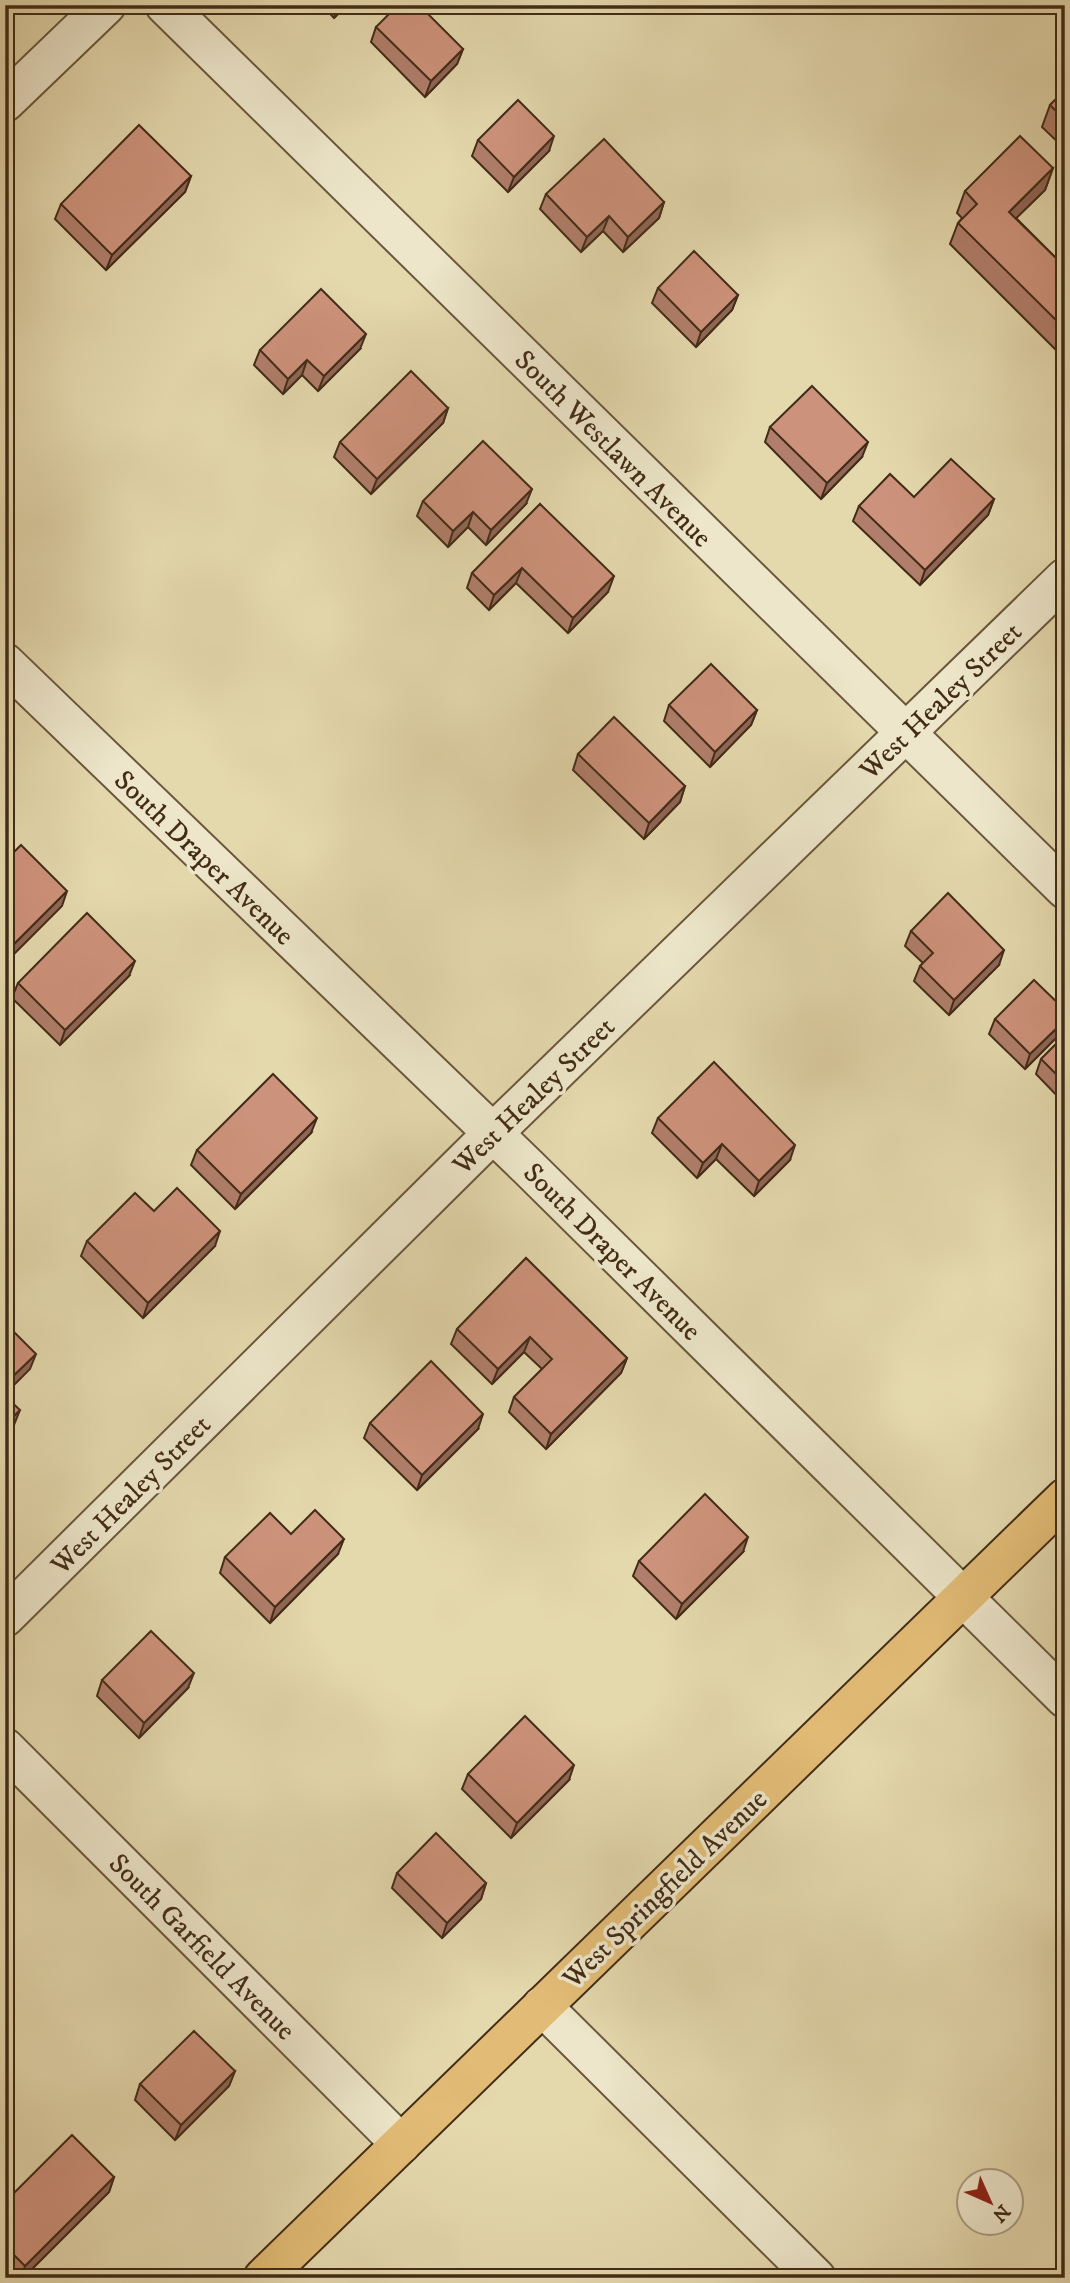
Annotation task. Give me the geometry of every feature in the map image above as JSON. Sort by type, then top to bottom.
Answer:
[{"type":"main road","name":"West Springfield Avenue","points":[[263,2278],[1065,1498]]},
{"type":"street","points":[[5,102],[106,5]]},
{"type":"street","name":"South Westlawn Avenue","points":[[165,5],[905,734],[1065,888]]},
{"type":"street","name":"West Healey Street","points":[[5,1617],[492,1134],[1065,578]]},
{"type":"street","name":"South Draper Avenue","points":[[5,663],[492,1134],[1065,1698]]},
{"type":"street","name":"South Garfield Avenue","points":[[5,1748],[401,2144]]},
{"type":"street","points":[[542,2006],[816,2278]]},
{"type":"building","points":[[398,5],[419,5],[463,49],[431,81],[376,27]]},
{"type":"building","points":[[1065,90],[1065,120],[1050,105]]},
{"type":"building","points":[[518,100],[554,136],[514,177],[478,140]]},
{"type":"building","points":[[139,125],[191,176],[112,255],[61,204]]},
{"type":"building","points":[[1020,136],[1053,168],[1009,212],[1065,267],[1065,329],[958,223],[977,204],[965,191]]},
{"type":"building","points":[[604,139],[664,202],[628,237],[609,216],[587,237],[546,194]]},
{"type":"building","points":[[694,251],[738,295],[701,332],[658,288]]},
{"type":"building","points":[[321,289],[366,334],[324,376],[307,360],[288,379],[260,350]]},
{"type":"building","points":[[411,371],[448,408],[377,479],[340,442]]},
{"type":"building","points":[[812,386],[868,442],[827,483],[770,427]]},
{"type":"building","points":[[483,441],[532,489],[491,530],[473,512],[453,531],[423,501]]},
{"type":"building","points":[[951,459],[994,499],[925,570],[859,506],[890,474],[914,497]]},
{"type":"building","points":[[540,504],[614,576],[573,618],[522,568],[494,595],[472,573]]},
{"type":"building","points":[[711,664],[757,710],[715,752],[669,705]]},
{"type":"building","points":[[614,717],[685,786],[649,823],[578,754]]},
{"type":"building","points":[[21,845],[67,891],[5,953],[5,861]]},
{"type":"building","points":[[948,893],[1004,950],[954,1000],[920,966],[933,953],[911,931]]},
{"type":"building","points":[[87,913],[135,961],[65,1030],[18,983]]},
{"type":"building","points":[[1034,980],[1065,1010],[1065,1020],[1030,1054],[995,1019]]},
{"type":"building","points":[[1065,1035],[1065,1083],[1041,1059]]},
{"type":"building","points":[[714,1062],[795,1145],[759,1181],[722,1144],[703,1163],[658,1118]]},
{"type":"building","points":[[273,1074],[317,1118],[241,1194],[197,1150]]},
{"type":"building","points":[[177,1188],[220,1231],[148,1303],[87,1241],[135,1193],[154,1211]]},
{"type":"building","points":[[526,1258],[627,1358],[551,1434],[514,1397],[552,1359],[530,1337],[498,1369],[457,1329]]},
{"type":"building","points":[[5,1323],[36,1354],[5,1384]]},
{"type":"building","points":[[431,1361],[483,1414],[422,1475],[370,1423]]},
{"type":"building","points":[[5,1396],[20,1410],[5,1425]]},
{"type":"building","points":[[705,1494],[748,1537],[682,1604],[639,1561]]},
{"type":"building","points":[[315,1510],[344,1539],[275,1607],[225,1557],[270,1513],[291,1534]]},
{"type":"building","points":[[151,1631],[194,1673],[144,1723],[102,1680]]},
{"type":"building","points":[[525,1716],[574,1765],[517,1823],[468,1774]]},
{"type":"building","points":[[436,1833],[486,1883],[447,1923],[397,1873]]},
{"type":"building","points":[[194,2031],[235,2071],[181,2125],[140,2084]]},
{"type":"building","points":[[72,2135],[114,2177],[25,2266],[5,2246],[5,2202]]}]
